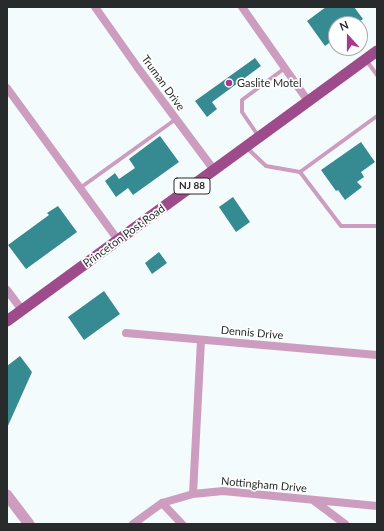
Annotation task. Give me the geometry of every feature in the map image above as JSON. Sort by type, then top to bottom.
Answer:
[{"type":"main road","name":"Princeton Post Road","points":[[7,321],[377,51]]},
{"type":"street","name":"Truman Drive","points":[[95,7],[138,68],[214,170]]},
{"type":"street","points":[[242,7],[308,101]]},
{"type":"street","points":[[7,88],[118,240]]},
{"type":"street","points":[[7,290],[22,310]]},
{"type":"street","name":"Dennis Drive","points":[[126,333],[377,355]]},
{"type":"street","points":[[193,494],[201,340]]},
{"type":"street","name":"Nottingham Drive","points":[[133,524],[162,503],[193,494],[223,491],[377,506]]},
{"type":"street","points":[[7,495],[29,524]]},
{"type":"street","points":[[313,500],[344,524]]},
{"type":"street","points":[[162,503],[182,524]]},
{"type":"lane","points":[[366,60],[377,75]]},
{"type":"lane","points":[[260,137],[242,112],[242,100],[285,68]]},
{"type":"lane","points":[[300,172],[377,116]]},
{"type":"lane","points":[[80,188],[176,119]]},
{"type":"lane","points":[[246,147],[266,166],[300,172],[341,226],[377,226]]},
{"type":"building","points":[[326,7],[354,7],[361,16],[328,16],[328,44],[325,46],[307,21]]},
{"type":"building","name":"Gaslite Motel","points":[[255,58],[261,66],[212,102],[217,109],[207,117],[195,101]]},
{"type":"building","points":[[160,136],[179,162],[133,195],[128,188],[116,197],[105,181],[115,173],[119,179],[135,168],[129,159]]},
{"type":"building","points":[[361,142],[375,162],[361,172],[364,177],[357,182],[362,187],[345,200],[338,190],[336,191],[321,170]]},
{"type":"building","points":[[233,197],[250,222],[236,232],[219,207]]},
{"type":"building","points":[[58,206],[77,232],[26,269],[8,245],[49,215],[47,213]]},
{"type":"building","points":[[159,252],[167,263],[152,274],[145,263]]},
{"type":"building","points":[[104,291],[120,314],[84,340],[68,317]]},
{"type":"building","points":[[20,356],[32,372],[7,428],[7,366]]},
{"type":"place","name":"Gaslite Motel","points":[[229,83]]}]
